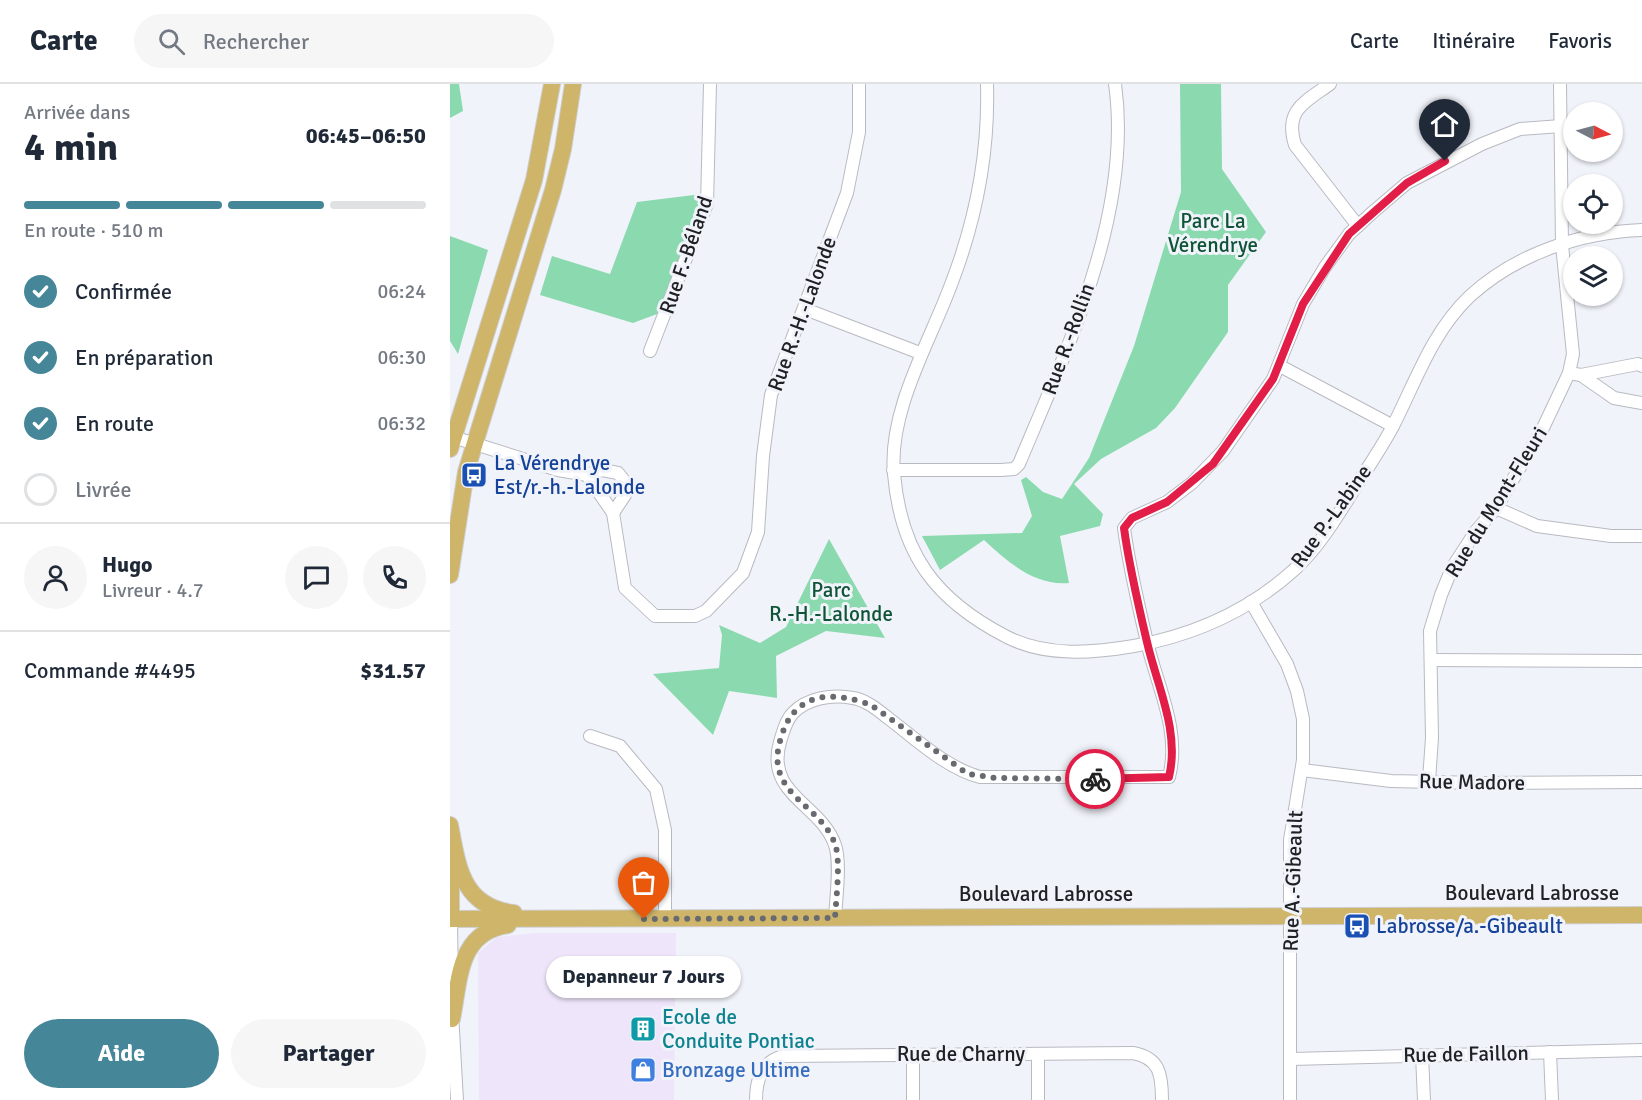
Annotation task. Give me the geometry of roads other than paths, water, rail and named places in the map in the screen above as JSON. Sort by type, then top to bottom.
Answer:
[{"type":"main road","points":[[451,443],[534,180],[552,84]]},
{"type":"main road","points":[[450,574],[459,508],[475,442],[553,190],[563,149],[573,84]]},
{"type":"main road","points":[[450,815],[450,919]]},
{"type":"main road","points":[[450,825],[459,874],[473,894],[506,912],[550,918]]},
{"type":"main road","name":"Boulevard Labrosse","points":[[450,919],[1642,915]]},
{"type":"main road","points":[[452,1019],[467,951],[478,936],[498,926],[550,918]]},
{"type":"street","name":"Rue F.-Béland","points":[[650,351],[707,204],[710,84]]},
{"type":"street","name":"Rue R.-H.-Lalonde","points":[[587,475],[613,513],[625,588],[656,616],[695,616],[706,611],[724,596],[743,573],[758,532],[763,456],[771,395],[847,193],[859,132],[859,84]]},
{"type":"street","name":"Rue P.-Labine","points":[[987,84],[988,109],[977,201],[951,285],[920,353],[895,438],[893,470],[903,529],[916,557],[937,586],[980,623],[1014,641],[1071,652],[1147,644],[1194,630],[1231,615],[1251,602],[1296,568],[1320,539],[1393,426],[1422,362],[1445,325],[1470,296],[1502,271],[1529,257],[1599,233],[1642,230]]},
{"type":"street","name":"Rue R.-Rollin","points":[[893,470],[1001,470],[1014,469],[1019,464],[1085,299],[1111,203],[1119,120],[1115,84]]},
{"type":"street","points":[[1330,84],[1301,104],[1292,117],[1290,130],[1295,145],[1358,226]]},
{"type":"street","name":"Rue du Mont-Fleuri","points":[[1429,780],[1432,738],[1430,631],[1452,568],[1476,531],[1496,507],[1575,374],[1562,245],[1560,84]]},
{"type":"street","points":[[835,918],[836,847],[829,832],[791,793],[777,771],[778,750],[783,730],[794,712],[807,702],[819,699],[853,698],[871,705],[956,768],[980,777],[1169,777],[1173,746],[1166,706],[1147,644],[1124,528],[1132,518],[1167,502],[1213,464],[1280,366],[1303,304],[1325,267],[1358,226],[1407,183],[1445,161],[1520,129],[1561,126]]},
{"type":"street","points":[[805,309],[920,353]]},
{"type":"street","points":[[1575,374],[1638,364],[1642,366]]},
{"type":"street","points":[[1280,366],[1393,426]]},
{"type":"street","points":[[1575,374],[1614,398],[1642,403]]},
{"type":"street","points":[[451,443],[475,442],[558,470],[587,475],[602,470],[618,473],[626,483],[625,495],[613,513]]},
{"type":"street","points":[[1496,507],[1537,526],[1611,536],[1642,536]]},
{"type":"street","name":"Rue A.-Gibeault","points":[[1251,602],[1287,664],[1297,691],[1303,719],[1302,770],[1290,840],[1290,1100]]},
{"type":"street","points":[[1431,660],[1642,661]]},
{"type":"street","points":[[590,736],[620,746],[656,789],[665,830],[665,919]]},
{"type":"street","name":"Rue Madore","points":[[1302,770],[1391,780],[1479,783],[1642,782]]},
{"type":"street","points":[[450,919],[452,1019],[457,1099]]},
{"type":"street","name":"Rue de Faillon","points":[[1291,1059],[1642,1050]]},
{"type":"street","name":"Rue de Charny","points":[[756,1100],[759,1077],[764,1066],[774,1059],[793,1056],[1133,1053],[1144,1055],[1158,1067],[1162,1077],[1162,1100]]},
{"type":"street","points":[[1550,1053],[1552,1100]]},
{"type":"street","points":[[913,1054],[913,1100]]},
{"type":"street","points":[[1038,1054],[1038,1100]]},
{"type":"street","points":[[1422,1055],[1424,1100]]},
{"type":"street","points":[[450,1080],[457,1099]]},
{"type":"place","name":"La Vérendrye Est/r.-h.-Lalonde","points":[[474,475]]},
{"type":"place","name":"Depanneur 7 Jours","points":[[644,919]]},
{"type":"place","name":"Labrosse/a.-Gibeault","points":[[1357,926]]},
{"type":"place","name":"Ecole de Conduite Pontiac","points":[[643,1029]]},
{"type":"place","name":"Bronzage Ultime","points":[[643,1070]]},
{"type":"park label","name":"Parc La Vérendrye","points":[[1213,233]]},
{"type":"park label","name":"Parc R.-H.-Lalonde","points":[[831,602]]}]
